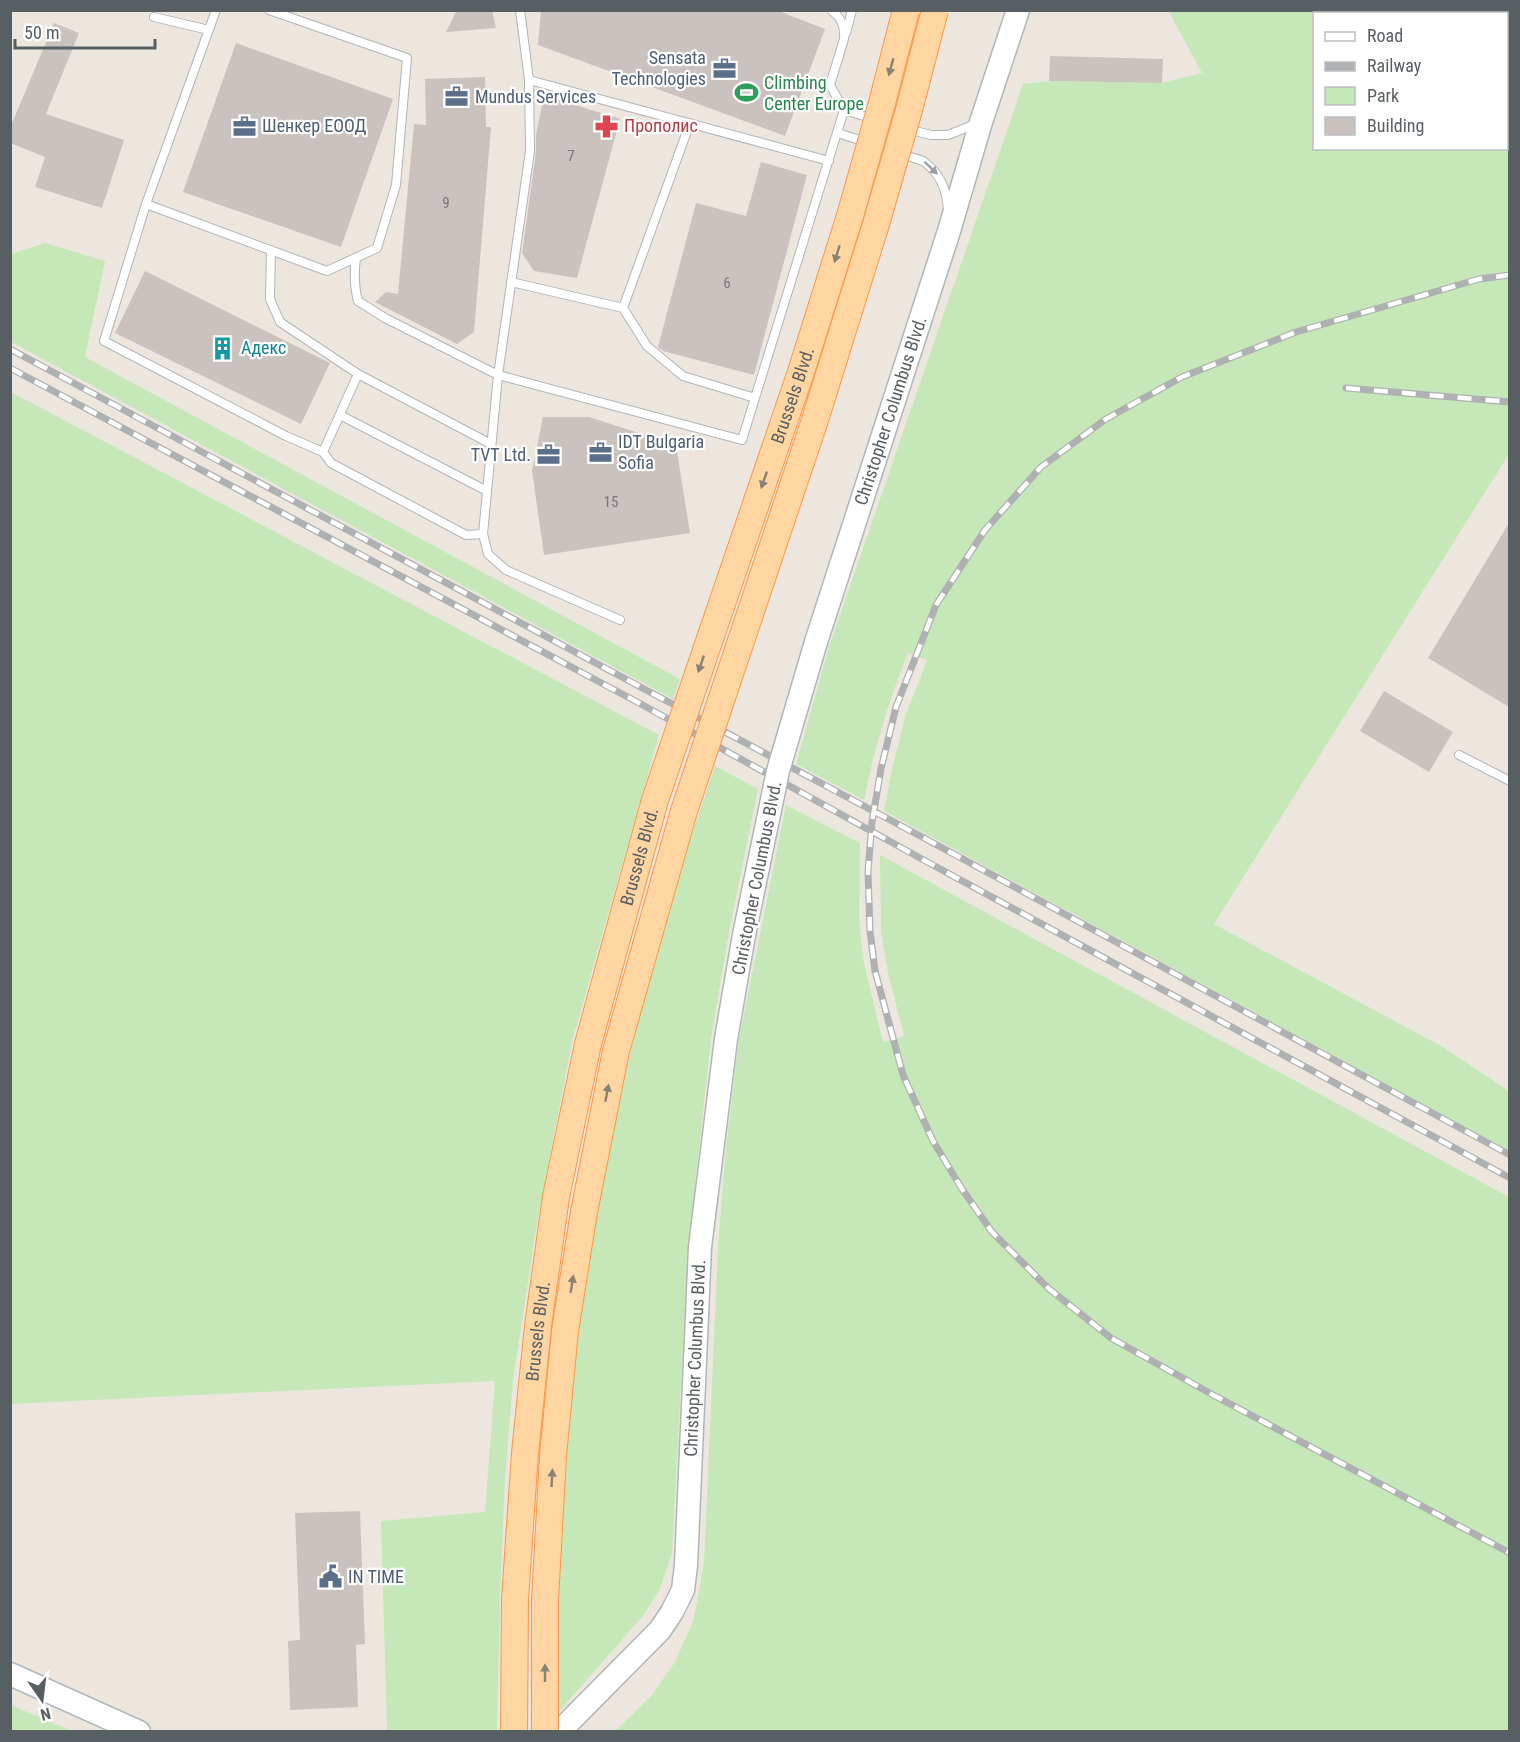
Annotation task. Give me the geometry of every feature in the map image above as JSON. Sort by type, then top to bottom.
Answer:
[{"type":"main road","name":"Brussels Blvd.","points":[[514,1731],[515,1599],[525,1453],[538,1326],[556,1197],[588,1044],[655,800],[801,372],[850,216],[906,10]]},
{"type":"main road","name":"Brussels Blvd.","points":[[545,1731],[545,1600],[553,1456],[565,1331],[584,1212],[616,1051],[684,811],[814,423],[876,224],[935,10]]},
{"type":"street","name":"Christopher Columbus Blvd.","points":[[559,1731],[660,1630],[683,1590],[700,1247],[726,1039],[744,934],[778,771],[816,642],[1018,10]]},
{"type":"street","points":[[997,72],[1035,10]]},
{"type":"street","points":[[10,1674],[140,1731]]},
{"type":"lane","points":[[216,10],[146,204],[104,341],[286,436],[323,452],[332,463],[466,535],[483,534]]},
{"type":"lane","points":[[146,204],[327,271],[376,248],[396,185],[407,58],[269,10]]},
{"type":"lane","points":[[520,10],[529,80],[530,152],[498,375],[483,534],[488,554],[506,570],[620,620]]},
{"type":"lane","points":[[831,10],[843,24],[844,39]]},
{"type":"lane","points":[[356,258],[354,280],[358,301],[385,318],[498,375],[742,440],[844,110],[830,85],[852,10]]},
{"type":"lane","points":[[154,17],[209,30]]},
{"type":"lane","points":[[529,80],[829,161]]},
{"type":"lane","points":[[844,110],[884,122]]},
{"type":"lane","points":[[896,125],[931,135],[948,135],[981,122]]},
{"type":"lane","points":[[623,308],[690,123]]},
{"type":"lane","points":[[838,133],[910,155],[923,160],[934,169],[942,181],[947,196],[949,231]]},
{"type":"lane","points":[[271,250],[270,298],[280,322],[358,374],[491,444]]},
{"type":"lane","points":[[511,282],[623,308],[647,346],[684,376],[755,398]]},
{"type":"lane","points":[[323,452],[358,374]]},
{"type":"lane","points":[[340,415],[487,491]]},
{"type":"lane","points":[[1459,755],[1509,781]]},
{"type":"green space","points":[[1183,10],[1509,11],[1509,454],[1214,924],[1443,1047],[1509,1091],[1509,1151],[884,811],[905,717],[927,660],[908,653],[883,725],[864,800],[796,764],[829,647],[1023,84],[1049,81],[1162,83],[1202,73],[1169,12]]},
{"type":"green space","points":[[45,243],[105,261],[85,357],[680,679],[673,699],[11,342],[11,254]]},
{"type":"green space","points":[[11,392],[659,735],[572,1042],[537,1224],[513,1381],[505,1479],[497,1731],[387,1731],[381,1521],[485,1512],[495,1381],[11,1404]]},
{"type":"green space","points":[[715,766],[758,789],[729,932],[711,1039],[688,1249],[672,1554],[660,1589],[642,1617],[556,1715],[559,1564],[568,1407],[593,1230],[633,1040],[684,858]]},
{"type":"green space","points":[[786,805],[860,843],[859,917],[863,959],[883,1042],[904,1036],[888,973],[881,932],[880,855],[1509,1197],[1509,1731],[615,1731],[651,1696],[675,1662],[694,1619],[704,1563],[718,1247],[726,1147],[739,1039]]},
{"type":"green space","points":[[11,1705],[72,1731],[11,1731]]},
{"type":"building","points":[[457,10],[492,10],[496,28],[446,32]]},
{"type":"building","points":[[541,10],[776,10],[825,29],[785,136],[538,45]]},
{"type":"building","points":[[54,23],[79,33],[46,114],[124,140],[102,208],[35,187],[45,157],[10,143],[10,128]]},
{"type":"building","points":[[236,43],[393,99],[341,247],[183,192]]},
{"type":"building","points":[[1050,56],[1163,59],[1162,83],[1049,81]]},
{"type":"building","points":[[485,77],[486,127],[491,127],[474,332],[457,344],[375,302],[386,292],[398,294],[414,124],[426,125],[425,79]]},
{"type":"building","points":[[544,95],[620,119],[577,278],[534,271],[522,253],[536,152],[536,135]]},
{"type":"building","points":[[761,162],[807,175],[754,375],[663,351],[658,347],[696,203],[746,216]]},
{"type":"building","name":"Адекс","points":[[145,271],[330,363],[301,424],[115,333]]},
{"type":"building","points":[[543,417],[589,417],[676,445],[690,533],[544,555],[532,471]]},
{"type":"building","points":[[1509,523],[1509,707],[1428,658]]},
{"type":"building","points":[[1384,691],[1453,732],[1429,772],[1360,731]]},
{"type":"building","name":"IN TIME","points":[[360,1511],[365,1644],[356,1645],[358,1707],[290,1710],[288,1641],[300,1640],[295,1513]]},
{"type":"railway","points":[[1510,275],[1479,279],[1296,332],[1182,377],[1106,419],[1041,467],[985,530],[936,605],[896,707],[881,769],[872,822],[868,872],[870,931],[875,971],[903,1075],[933,1141],[992,1232],[1048,1288],[1111,1338],[1510,1553]]},
{"type":"railway","points":[[10,349],[924,838],[1510,1155]]},
{"type":"railway","points":[[10,368],[639,703],[1510,1178]]},
{"type":"railway","points":[[1346,388],[1510,402]]},
{"type":"place","name":"Sensata Technologies","points":[[724,68]]},
{"type":"place","name":"Climbing Center Europe","points":[[746,93]]},
{"type":"place","name":"Mundus Services","points":[[457,97]]},
{"type":"place","name":"Шенкер ЕООД","points":[[244,126]]},
{"type":"place","name":"Прополис","points":[[606,126]]},
{"type":"place","name":"Адекс","points":[[223,348]]},
{"type":"place","name":"IDT Bulgaria Sofia","points":[[600,452]]},
{"type":"place","name":"TVT Ltd.","points":[[549,455]]},
{"type":"place","name":"IN TIME","points":[[330,1577]]}]
